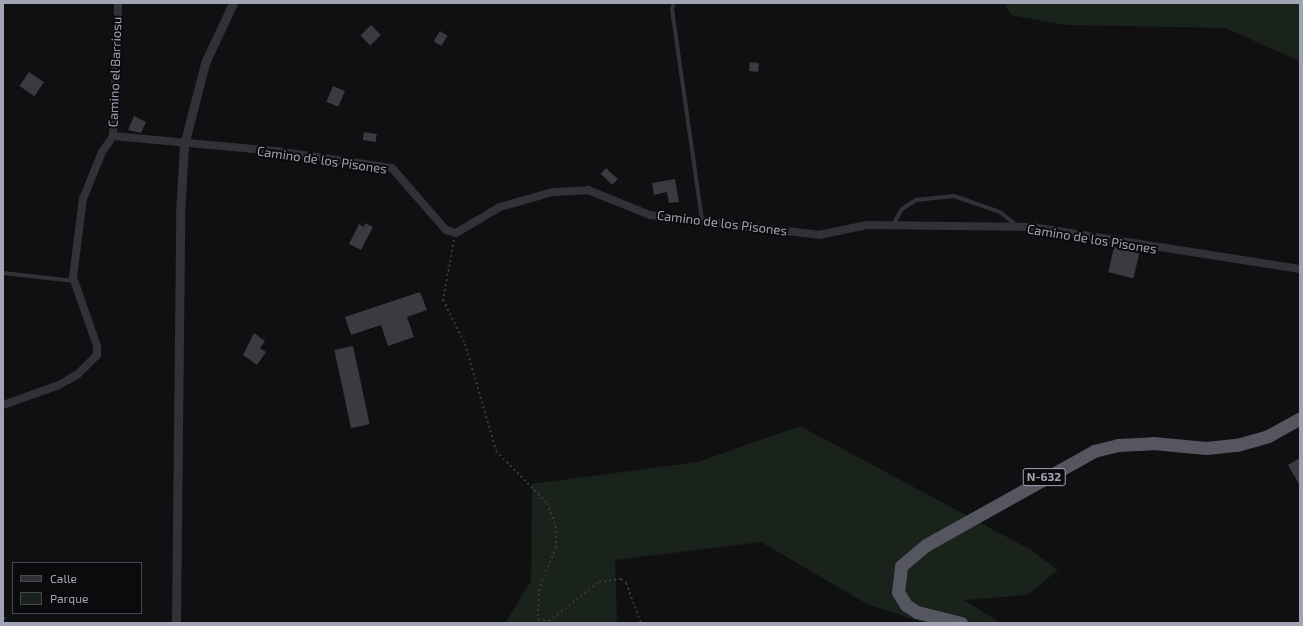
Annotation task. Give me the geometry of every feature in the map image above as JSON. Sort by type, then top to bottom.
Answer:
[{"type":"highway","name":"N-632","points":[[962,623],[918,612],[906,605],[898,592],[901,566],[926,545],[1094,451],[1118,445],[1153,443],[1206,448],[1237,445],[1268,436],[1300,418]]},
{"type":"street","name":"Camino el Barriosu","points":[[3,405],[59,385],[78,374],[97,355],[98,346],[74,281],[83,199],[102,152],[113,136],[118,3]]},
{"type":"street","points":[[176,623],[180,214],[184,145],[204,62],[233,3]]},
{"type":"street","name":"Camino de los Pisones","points":[[113,136],[184,145],[276,151],[392,168],[446,230],[456,233],[500,208],[553,192],[588,190],[650,215],[819,235],[867,224],[1018,228],[1300,269]]},
{"type":"lane","points":[[674,3],[672,9],[702,220]]},
{"type":"lane","points":[[894,225],[902,209],[916,200],[954,196],[1000,212],[1018,228]]},
{"type":"lane","points":[[3,273],[74,281]]},
{"type":"path","points":[[456,233],[443,300],[465,344],[496,451],[547,503],[556,526],[556,547],[539,589],[538,620],[549,621],[599,582],[621,579],[629,588],[641,623]]},
{"type":"path","points":[[3,612],[6,623]]},
{"type":"green space","points":[[1005,3],[1300,3],[1300,61],[1225,28],[1067,25],[1011,15]]},
{"type":"green space","points":[[800,426],[1031,550],[1058,570],[1027,595],[964,600],[1001,623],[925,623],[867,604],[761,542],[615,560],[617,620],[614,623],[505,623],[531,581],[532,484],[698,462]]},
{"type":"building","points":[[371,25],[381,35],[370,46],[360,36]]},
{"type":"building","points":[[440,31],[448,36],[441,46],[434,41]]},
{"type":"building","points":[[750,62],[759,63],[758,72],[749,71]]},
{"type":"building","points":[[29,72],[44,82],[34,96],[19,86]]},
{"type":"building","points":[[333,86],[345,91],[338,107],[326,102]]},
{"type":"building","points":[[134,116],[146,122],[141,133],[128,130]]},
{"type":"building","points":[[364,132],[377,134],[376,142],[363,140]]},
{"type":"building","points":[[606,168],[618,179],[612,185],[601,174]]},
{"type":"building","points":[[675,179],[679,202],[669,203],[667,192],[654,195],[652,183]]},
{"type":"building","points":[[365,223],[373,227],[361,250],[349,244],[359,224],[364,227]]},
{"type":"building","points":[[1114,247],[1139,253],[1133,278],[1108,272]]},
{"type":"building","points":[[420,292],[427,310],[407,317],[414,337],[388,346],[381,325],[351,335],[345,317]]},
{"type":"building","points":[[254,333],[265,341],[260,348],[266,352],[257,365],[243,355]]},
{"type":"building","points":[[353,346],[370,424],[351,428],[334,350]]},
{"type":"building","points":[[1300,458],[1300,486],[1288,465]]}]
